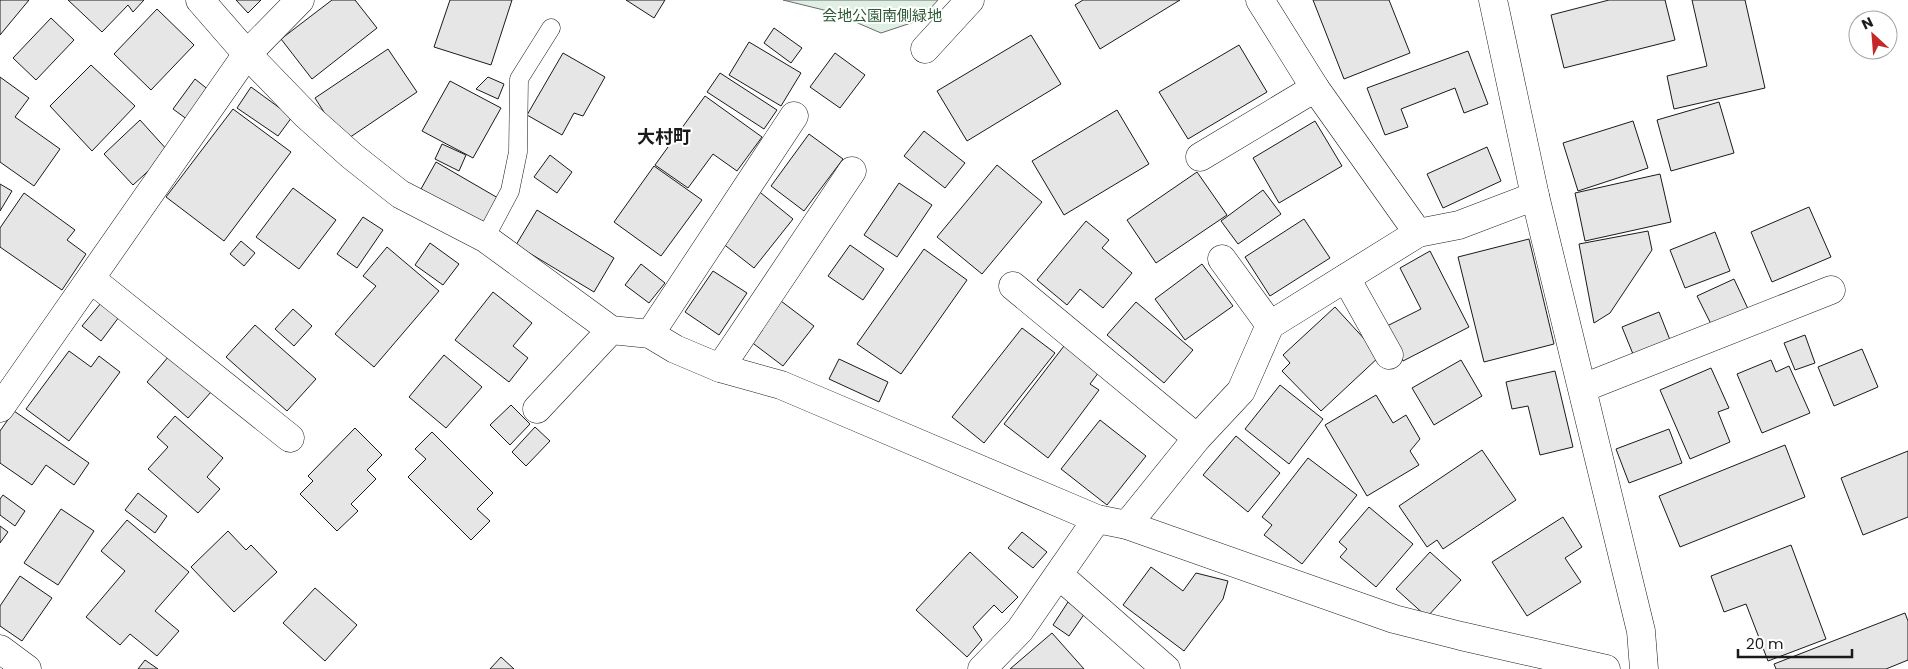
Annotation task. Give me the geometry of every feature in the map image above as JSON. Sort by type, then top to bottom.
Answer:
[{"type":"street","points":[[200,0],[247,54],[306,115],[400,194],[485,238],[611,330],[650,334],[675,350],[720,368],[781,385],[1097,519],[1127,525],[1394,619],[1606,669]]},
{"type":"street","points":[[0,408],[247,54],[300,0]]},
{"type":"street","points":[[925,50],[970,0]]},
{"type":"street","points":[[1260,0],[1316,88],[1418,233]]},
{"type":"street","points":[[1493,0],[1535,196],[1641,631],[1644,669]]},
{"type":"street","points":[[1200,158],[1316,88]]},
{"type":"street","points":[[650,334],[794,116]]},
{"type":"street","points":[[720,368],[852,171]]},
{"type":"street","points":[[1127,525],[1197,438],[1241,391],[1270,325],[1418,233],[1459,226],[1535,196]]},
{"type":"street","points":[[1222,259],[1270,325]]},
{"type":"street","points":[[1346,278],[1389,355]]},
{"type":"street","points":[[91,279],[290,438]]},
{"type":"street","points":[[1013,286],[1197,438]]},
{"type":"street","points":[[1583,388],[1831,290]]},
{"type":"street","points":[[537,408],[611,330]]},
{"type":"street","points":[[982,669],[1020,630],[1060,576],[1097,519]]},
{"type":"street","points":[[1060,576],[1166,669]]},
{"type":"street","points":[[0,649],[27,669]]},
{"type":"lane","points":[[485,238],[510,191],[518,152],[519,78],[551,28]]},
{"type":"green space","name":"会地公園南側緑地","points":[[783,0],[938,0],[920,20],[881,33],[832,12]]},
{"type":"building","points":[[0,0],[29,0],[0,35]]},
{"type":"building","points":[[68,0],[144,0],[133,12],[128,5],[102,32]]},
{"type":"building","points":[[236,0],[261,0],[248,13]]},
{"type":"building","points":[[332,0],[355,0],[377,28],[312,79],[281,39]]},
{"type":"building","points":[[450,0],[512,0],[491,65],[434,47]]},
{"type":"building","points":[[626,0],[665,0],[654,18]]},
{"type":"building","points":[[1083,0],[1180,0],[1100,49],[1075,5]]},
{"type":"building","points":[[1313,0],[1389,0],[1410,53],[1344,79]]},
{"type":"building","points":[[1609,0],[1665,0],[1675,40],[1564,68],[1551,15]]},
{"type":"building","points":[[1692,0],[1745,0],[1765,88],[1674,109],[1667,76],[1707,66]]},
{"type":"building","points":[[157,9],[194,45],[151,90],[114,54]]},
{"type":"building","points":[[51,18],[74,40],[36,80],[13,58]]},
{"type":"building","points":[[774,28],[802,48],[791,63],[764,43]]},
{"type":"building","points":[[1031,35],[1061,84],[967,141],[937,91]]},
{"type":"building","points":[[749,42],[801,73],[781,106],[729,75]]},
{"type":"building","points":[[1239,45],[1267,92],[1188,139],[1159,92]]},
{"type":"building","points":[[388,49],[417,92],[343,142],[315,98]]},
{"type":"building","points":[[1468,51],[1488,104],[1464,113],[1455,88],[1401,109],[1408,127],[1385,135],[1367,88]]},
{"type":"building","points":[[563,53],[605,77],[583,116],[574,113],[562,135],[527,115]]},
{"type":"building","points":[[835,53],[865,75],[840,108],[810,87]]},
{"type":"building","points":[[91,65],[135,106],[92,151],[50,106]]},
{"type":"building","points":[[720,73],[777,110],[764,129],[707,92]]},
{"type":"building","points":[[0,77],[29,98],[15,117],[60,149],[34,186],[0,162]]},
{"type":"building","points":[[488,77],[504,84],[498,99],[476,89]]},
{"type":"building","points":[[195,79],[210,91],[188,120],[173,109]]},
{"type":"building","points":[[450,81],[501,108],[473,158],[422,131]]},
{"type":"building","points":[[251,87],[292,117],[278,136],[237,108]]},
{"type":"building","points":[[705,96],[762,137],[737,171],[713,154],[688,188],[655,165]]},
{"type":"building","points":[[1719,102],[1734,153],[1671,171],[1657,120]]},
{"type":"building","points":[[233,109],[291,152],[224,241],[166,197]]},
{"type":"building","points":[[1117,110],[1149,164],[1064,215],[1032,161]]},
{"type":"building","points":[[140,120],[169,152],[133,185],[104,154]]},
{"type":"building","points":[[1315,121],[1342,166],[1279,203],[1253,158]]},
{"type":"building","points":[[1633,121],[1648,168],[1578,191],[1563,143]]},
{"type":"building","points":[[924,131],[965,163],[945,188],[904,156]]},
{"type":"building","points":[[809,134],[843,159],[804,211],[771,186]]},
{"type":"building","points":[[442,144],[466,155],[459,171],[435,159]]},
{"type":"building","points":[[1487,147],[1501,181],[1443,208],[1427,174]]},
{"type":"building","points":[[550,155],[572,172],[557,193],[534,177]]},
{"type":"building","points":[[436,162],[498,198],[483,225],[421,189]]},
{"type":"building","points":[[997,165],[1042,202],[982,274],[937,237]]},
{"type":"building","points":[[654,166],[702,200],[661,256],[614,222]]},
{"type":"building","points":[[1197,172],[1227,215],[1156,263],[1127,220]]},
{"type":"building","points":[[1660,174],[1671,222],[1585,241],[1575,193]]},
{"type":"building","points":[[899,183],[932,205],[897,257],[864,235]]},
{"type":"building","points":[[0,184],[12,191],[0,211]]},
{"type":"building","points":[[293,188],[336,220],[299,269],[256,237]]},
{"type":"building","points":[[756,189],[793,219],[754,268],[717,239]]},
{"type":"building","points":[[1263,190],[1281,214],[1238,244],[1221,221]]},
{"type":"building","points":[[24,193],[75,230],[67,240],[86,254],[62,290],[0,247],[0,228]]},
{"type":"building","points":[[1809,207],[1831,257],[1772,282],[1751,232]]},
{"type":"building","points":[[537,210],[614,258],[594,292],[516,245]]},
{"type":"building","points":[[363,217],[383,230],[357,268],[337,254]]},
{"type":"building","points":[[1304,219],[1330,258],[1270,296],[1245,257]]},
{"type":"building","points":[[1086,221],[1109,240],[1102,248],[1132,273],[1103,308],[1080,289],[1067,305],[1037,280]]},
{"type":"building","points":[[1648,231],[1652,250],[1610,313],[1594,323],[1579,244]]},
{"type":"building","points":[[1715,232],[1730,271],[1685,288],[1670,250]]},
{"type":"building","points":[[1529,239],[1554,344],[1484,362],[1458,257]]},
{"type":"building","points":[[241,241],[255,253],[244,266],[230,254]]},
{"type":"building","points":[[430,243],[459,264],[443,285],[415,265]]},
{"type":"building","points":[[850,245],[884,269],[863,300],[828,276]]},
{"type":"building","points":[[387,247],[439,291],[374,367],[335,334],[376,286],[363,276]]},
{"type":"building","points":[[924,249],[967,280],[901,374],[857,344]]},
{"type":"building","points":[[1430,251],[1469,327],[1403,361],[1385,327],[1421,309],[1400,268]]},
{"type":"building","points":[[641,264],[665,283],[649,303],[625,285]]},
{"type":"building","points":[[1202,264],[1233,306],[1185,340],[1155,299]]},
{"type":"building","points":[[713,271],[747,293],[719,335],[685,312]]},
{"type":"building","points":[[1734,279],[1749,311],[1713,328],[1697,296]]},
{"type":"building","points":[[493,292],[532,323],[513,346],[528,358],[509,382],[455,340]]},
{"type":"building","points":[[781,301],[814,326],[783,366],[750,341]]},
{"type":"building","points":[[1136,302],[1193,350],[1164,383],[1107,335]]},
{"type":"building","points":[[101,303],[119,317],[101,341],[82,326]]},
{"type":"building","points":[[1335,307],[1380,356],[1321,411],[1282,371],[1290,363],[1283,355]]},
{"type":"building","points":[[293,309],[312,326],[294,346],[275,329]]},
{"type":"building","points":[[1659,312],[1672,345],[1635,359],[1622,327]]},
{"type":"building","points":[[255,325],[316,379],[287,411],[226,357]]},
{"type":"building","points":[[1022,328],[1055,353],[984,443],[952,417]]},
{"type":"building","points":[[1805,335],[1815,363],[1795,370],[1784,343]]},
{"type":"building","points":[[1064,346],[1099,372],[1090,384],[1099,390],[1048,458],[1004,424]]},
{"type":"building","points":[[1862,349],[1878,387],[1834,406],[1818,367]]},
{"type":"building","points":[[69,351],[91,367],[99,356],[120,372],[69,441],[26,409]]},
{"type":"building","points":[[444,355],[482,387],[446,428],[409,397]]},
{"type":"building","points":[[169,356],[211,392],[188,418],[147,382]]},
{"type":"building","points":[[839,359],[888,382],[879,402],[829,379]]},
{"type":"building","points":[[1461,360],[1482,396],[1434,425],[1412,388]]},
{"type":"building","points":[[1771,360],[1776,372],[1789,366],[1810,413],[1762,433],[1737,374]]},
{"type":"building","points":[[1711,368],[1729,408],[1718,412],[1730,442],[1690,459],[1660,390]]},
{"type":"building","points":[[1555,371],[1573,447],[1540,455],[1528,406],[1512,409],[1506,382]]},
{"type":"building","points":[[1280,385],[1323,419],[1289,464],[1245,429]]},
{"type":"building","points":[[1376,395],[1393,423],[1406,415],[1420,439],[1410,451],[1419,465],[1367,496],[1325,425]]},
{"type":"building","points":[[511,405],[530,424],[510,445],[490,425]]},
{"type":"building","points":[[14,411],[89,463],[74,485],[46,465],[32,485],[0,463],[0,431]]},
{"type":"building","points":[[175,416],[223,458],[207,477],[220,489],[198,513],[148,469],[168,447],[157,437]]},
{"type":"building","points":[[1100,420],[1146,456],[1107,505],[1061,469]]},
{"type":"building","points":[[535,427],[550,441],[526,466],[512,452]]},
{"type":"building","points":[[355,428],[382,455],[367,470],[376,479],[351,504],[358,511],[337,531],[300,494],[313,481],[308,476]]},
{"type":"building","points":[[1669,429],[1682,463],[1629,483],[1616,449]]},
{"type":"building","points":[[432,432],[493,493],[477,509],[490,521],[471,540],[408,477],[426,459],[415,449]]},
{"type":"building","points":[[1236,436],[1280,473],[1248,512],[1203,475]]},
{"type":"building","points":[[1785,445],[1805,497],[1680,547],[1659,496]]},
{"type":"building","points":[[1482,450],[1516,500],[1443,549],[1437,540],[1427,547],[1399,506]]},
{"type":"building","points":[[1908,451],[1908,517],[1863,535],[1841,478]]},
{"type":"building","points":[[1308,458],[1357,495],[1302,564],[1264,535],[1272,525],[1262,517]]},
{"type":"building","points":[[138,493],[167,516],[155,533],[125,510]]},
{"type":"building","points":[[3,495],[25,511],[15,526],[0,515],[0,499]]},
{"type":"building","points":[[1369,507],[1413,544],[1376,587],[1340,557],[1347,549],[1339,542]]},
{"type":"building","points":[[61,509],[94,531],[58,585],[24,563]]},
{"type":"building","points":[[1563,517],[1582,547],[1565,558],[1581,582],[1527,616],[1492,562]]},
{"type":"building","points":[[127,520],[189,572],[155,611],[179,631],[157,656],[130,634],[120,645],[86,617],[125,571],[101,551]]},
{"type":"building","points":[[0,526],[8,532],[0,543]]},
{"type":"building","points":[[228,531],[246,550],[251,545],[277,572],[234,612],[191,567]]},
{"type":"building","points":[[1022,532],[1047,552],[1033,568],[1008,548]]},
{"type":"building","points":[[1791,545],[1826,639],[1768,661],[1746,604],[1724,612],[1711,576]]},
{"type":"building","points":[[970,552],[1018,597],[1002,613],[994,605],[973,627],[982,640],[967,657],[916,610]]},
{"type":"building","points":[[1430,552],[1461,580],[1427,617],[1396,589]]},
{"type":"building","points":[[1151,567],[1183,591],[1196,573],[1228,581],[1223,599],[1184,651],[1123,605]]},
{"type":"building","points":[[20,576],[52,598],[22,641],[0,626],[0,606]]},
{"type":"building","points":[[315,588],[357,625],[325,661],[283,623]]},
{"type":"building","points":[[1068,602],[1085,613],[1069,636],[1053,625]]},
{"type":"building","points":[[1905,613],[1908,621],[1908,660],[1886,669],[1776,669],[1774,664]]},
{"type":"building","points":[[1052,633],[1084,669],[1010,669]]},
{"type":"building","points":[[501,657],[514,669],[490,669]]},
{"type":"building","points":[[145,660],[158,669],[138,669]]},
{"type":"district","name":"大村町","points":[[664,137]]}]
